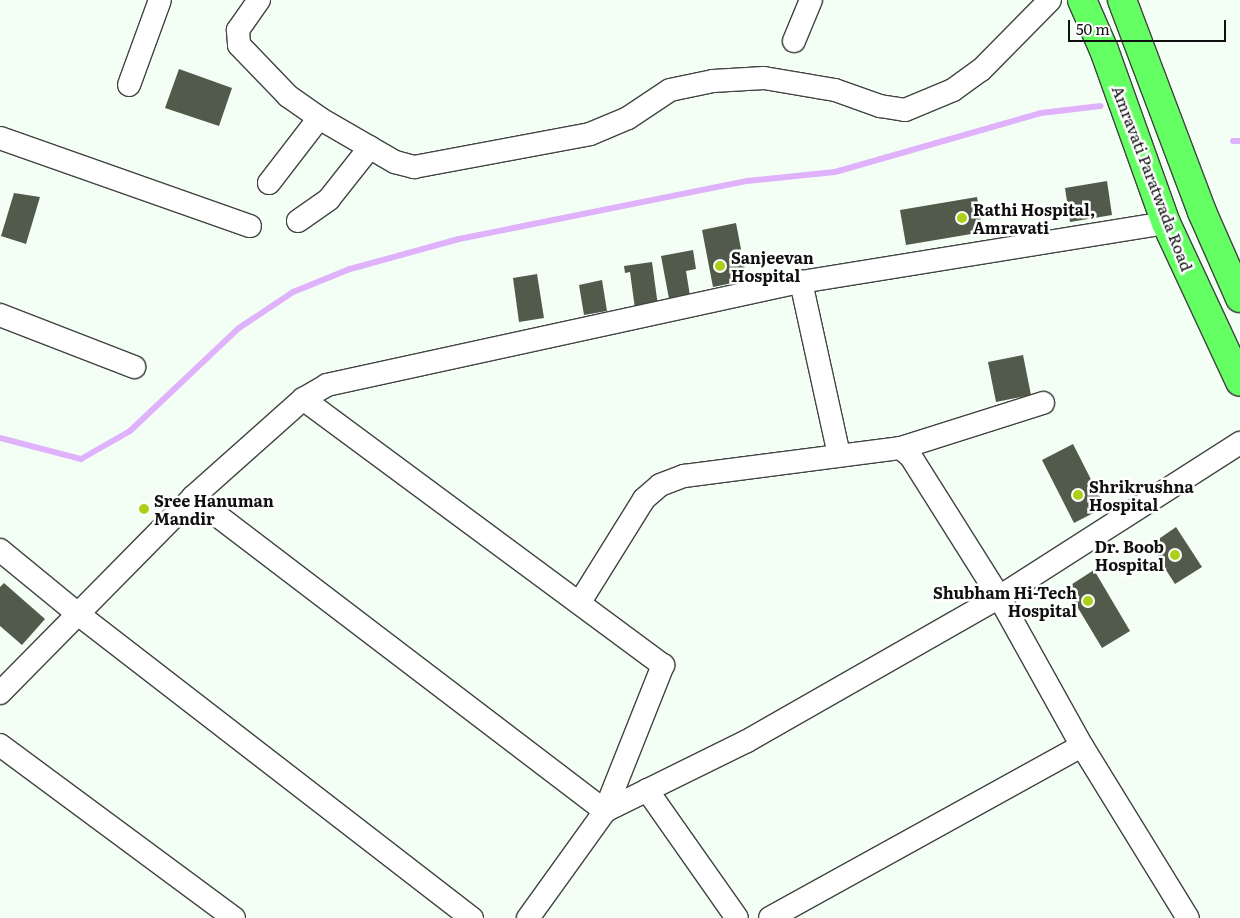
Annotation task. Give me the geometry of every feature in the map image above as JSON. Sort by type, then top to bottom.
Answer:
[{"type":"main road","name":"Amravati Paratwada Road","points":[[1082,0],[1180,221]]},
{"type":"main road","name":"Amravati Paratwada Road","points":[[1107,0],[1180,221],[1184,262],[1240,382]]},
{"type":"main road","points":[[1122,0],[1220,257],[1240,298]]},
{"type":"main road","points":[[1180,221],[1220,257]]},
{"type":"street","points":[[129,85],[160,0]]},
{"type":"street","points":[[259,0],[238,30],[238,45],[288,96],[319,118],[395,162],[414,166],[513,150],[608,128],[670,90],[713,81],[764,78],[826,88],[880,106],[905,110],[953,90],[981,70],[1050,0]]},
{"type":"street","points":[[794,41],[811,0]]},
{"type":"street","points":[[269,183],[319,118]]},
{"type":"street","points":[[0,138],[250,226]]},
{"type":"street","points":[[298,221],[329,199],[370,147]]},
{"type":"street","points":[[0,692],[193,497],[303,399],[327,385],[801,282],[1180,221]]},
{"type":"street","points":[[801,282],[839,455]]},
{"type":"street","points":[[0,315],[134,367]]},
{"type":"street","points":[[303,399],[663,665],[605,811],[528,918]]},
{"type":"street","points":[[580,602],[644,499],[660,485],[684,476],[901,448],[1044,402]]},
{"type":"street","points":[[605,811],[747,741],[999,597],[1240,443]]},
{"type":"street","points":[[901,448],[911,457],[999,597],[1082,746],[1182,916]]},
{"type":"street","points":[[193,497],[605,811]]},
{"type":"street","points":[[0,550],[78,614],[472,918]]},
{"type":"street","points":[[0,745],[234,918]]},
{"type":"street","points":[[770,918],[1082,746]]},
{"type":"street","points":[[648,790],[737,918]]},
{"type":"building","points":[[179,69],[232,88],[219,126],[165,108]]},
{"type":"building","points":[[1107,181],[1112,215],[1070,222],[1065,188]]},
{"type":"building","points":[[14,193],[40,197],[26,244],[1,236]]},
{"type":"building","points":[[977,197],[983,232],[906,245],[900,210]]},
{"type":"building","points":[[736,223],[747,280],[713,287],[702,230]]},
{"type":"building","points":[[693,250],[696,269],[686,271],[690,296],[669,299],[661,256]]},
{"type":"building","points":[[652,262],[658,306],[635,309],[630,272],[625,273],[624,266]]},
{"type":"building","points":[[537,274],[544,318],[519,322],[513,278]]},
{"type":"building","points":[[602,280],[607,311],[584,315],[579,285]]},
{"type":"building","points":[[1023,355],[1031,395],[996,402],[988,362]]},
{"type":"building","points":[[1073,444],[1105,507],[1074,523],[1042,460]]},
{"type":"building","points":[[1176,527],[1202,567],[1175,584],[1150,545]]},
{"type":"building","points":[[1094,570],[1130,631],[1102,648],[1066,588]]},
{"type":"building","points":[[4,583],[45,619],[22,645],[0,626],[0,587]]},
{"type":"waterway","points":[[0,438],[81,459],[130,431],[239,328],[293,292],[350,269],[459,239],[747,181],[835,172],[1041,113],[1101,106]]},
{"type":"waterway","points":[[1233,141],[1240,141]]},
{"type":"place","name":"Rathi Hospital, Amravati","points":[[962,218]]},
{"type":"place","name":"Sanjeevan Hospital","points":[[720,266]]},
{"type":"place","name":"Shrikrushna Hospital","points":[[1078,495]]},
{"type":"place","name":"Sree Hanuman Mandir","points":[[144,509]]},
{"type":"place","name":"Dr. Boob Hospital","points":[[1175,555]]},
{"type":"place","name":"Shubham Hi-Tech Hospital","points":[[1088,601]]}]
